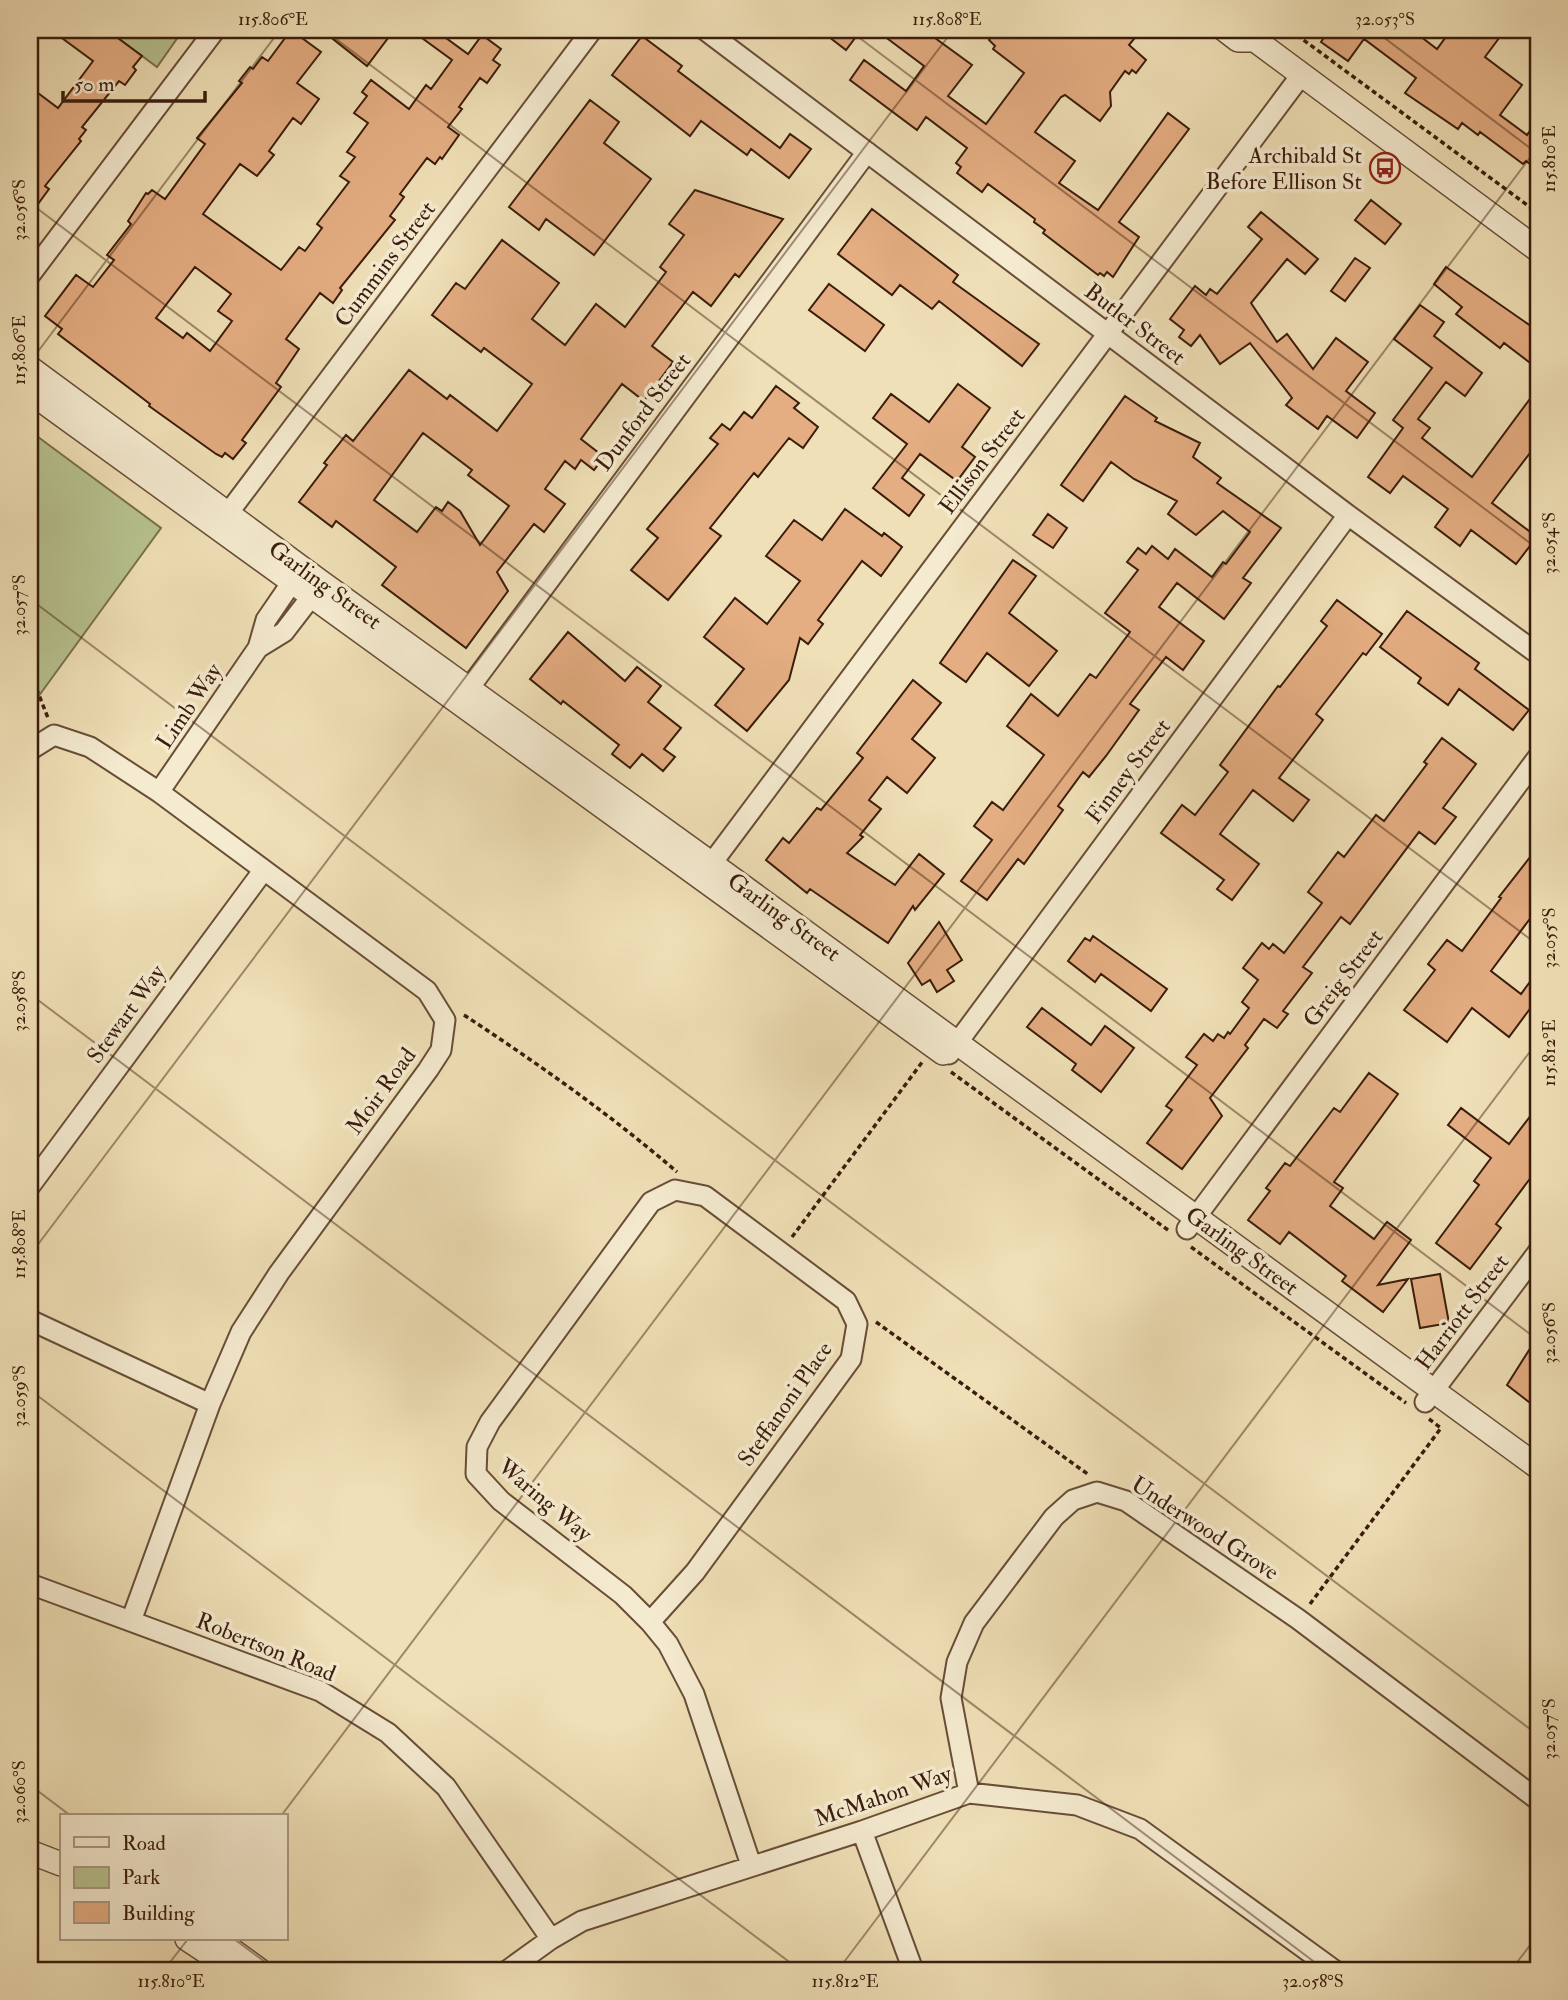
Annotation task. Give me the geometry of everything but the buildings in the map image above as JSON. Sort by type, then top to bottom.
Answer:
[{"type":"street","points":[[30,275],[215,30]]},
{"type":"street","name":"Cummins Street","points":[[222,521],[592,30]]},
{"type":"street","name":"Butler Street","points":[[705,30],[1348,515],[1538,654]]},
{"type":"street","points":[[1225,30],[1238,40],[1253,35],[1538,250]]},
{"type":"street","name":"Ellison Street","points":[[707,871],[1302,74]]},
{"type":"street","name":"Dunford Street","points":[[464,695],[867,152]]},
{"type":"street","name":"Garling Street","points":[[30,368],[222,521]]},
{"type":"street","name":"Garling Street","points":[[30,392],[222,521],[707,871],[944,1051],[1191,1223],[1430,1396],[1538,1467]]},
{"type":"street","name":"Finney Street","points":[[944,1051],[1348,515]]},
{"type":"street","name":"Limb Way","points":[[159,792],[258,648],[266,620],[297,575]]},
{"type":"street","name":"Limb Way","points":[[258,648],[284,632],[317,590]]},
{"type":"street","points":[[30,750],[54,735]]},
{"type":"street","name":"Moir Road","points":[[54,735],[90,747],[159,792],[427,990],[445,1020],[441,1050],[279,1273],[241,1332],[210,1404],[131,1621]]},
{"type":"street","name":"Greig Street","points":[[1191,1223],[1538,757]]},
{"type":"street","name":"Stewart Way","points":[[30,1186],[263,871]]},
{"type":"street","name":"Waring Way","points":[[705,1196],[675,1190],[651,1202],[490,1422],[477,1447],[476,1474],[501,1502],[623,1595],[668,1644],[694,1695],[751,1865]]},
{"type":"street","points":[[705,1196],[846,1301]]},
{"type":"street","name":"Harriott Street","points":[[1430,1396],[1538,1252]]},
{"type":"street","name":"Steffanoni Place","points":[[650,1622],[695,1573],[851,1359],[857,1324],[846,1301]]},
{"type":"street","points":[[30,1320],[210,1404]]},
{"type":"street","name":"Garling Street","points":[[1430,1396],[1538,1484]]},
{"type":"street","name":"Underwood Grove","points":[[969,1793],[951,1698],[957,1662],[974,1623],[1054,1517],[1073,1500],[1097,1492],[1126,1501],[1298,1619],[1538,1800]]},
{"type":"street","name":"Robertson Road","points":[[30,1584],[320,1691],[388,1733],[446,1787],[551,1939]]},
{"type":"street","name":"McMahon Way","points":[[508,1970],[551,1939],[582,1921],[862,1831],[969,1793],[1077,1805],[1140,1829],[1334,1970]]},
{"type":"street","points":[[862,1831],[913,1970]]},
{"type":"street","points":[[30,1852],[60,1864]]},
{"type":"street","points":[[30,1869],[60,1881]]},
{"type":"street","points":[[189,1940],[234,1970]]},
{"type":"street","points":[[217,1940],[259,1970]]},
{"type":"path","points":[[1290,30],[1538,213]]},
{"type":"path","points":[[30,683],[37,690],[54,735]]},
{"type":"path","points":[[462,1014],[509,1044],[649,1148],[705,1196]]},
{"type":"path","points":[[781,1252],[944,1051]]},
{"type":"path","points":[[846,1301],[1093,1477]]},
{"type":"path","points":[[1298,1619],[1441,1428]]},
{"type":"green space","points":[[107,30],[183,30],[157,67]]},
{"type":"green space","points":[[30,431],[161,528],[30,708]]},
{"type":"place","name":"Archibald St Before Ellison St","points":[[1385,168]]}]
